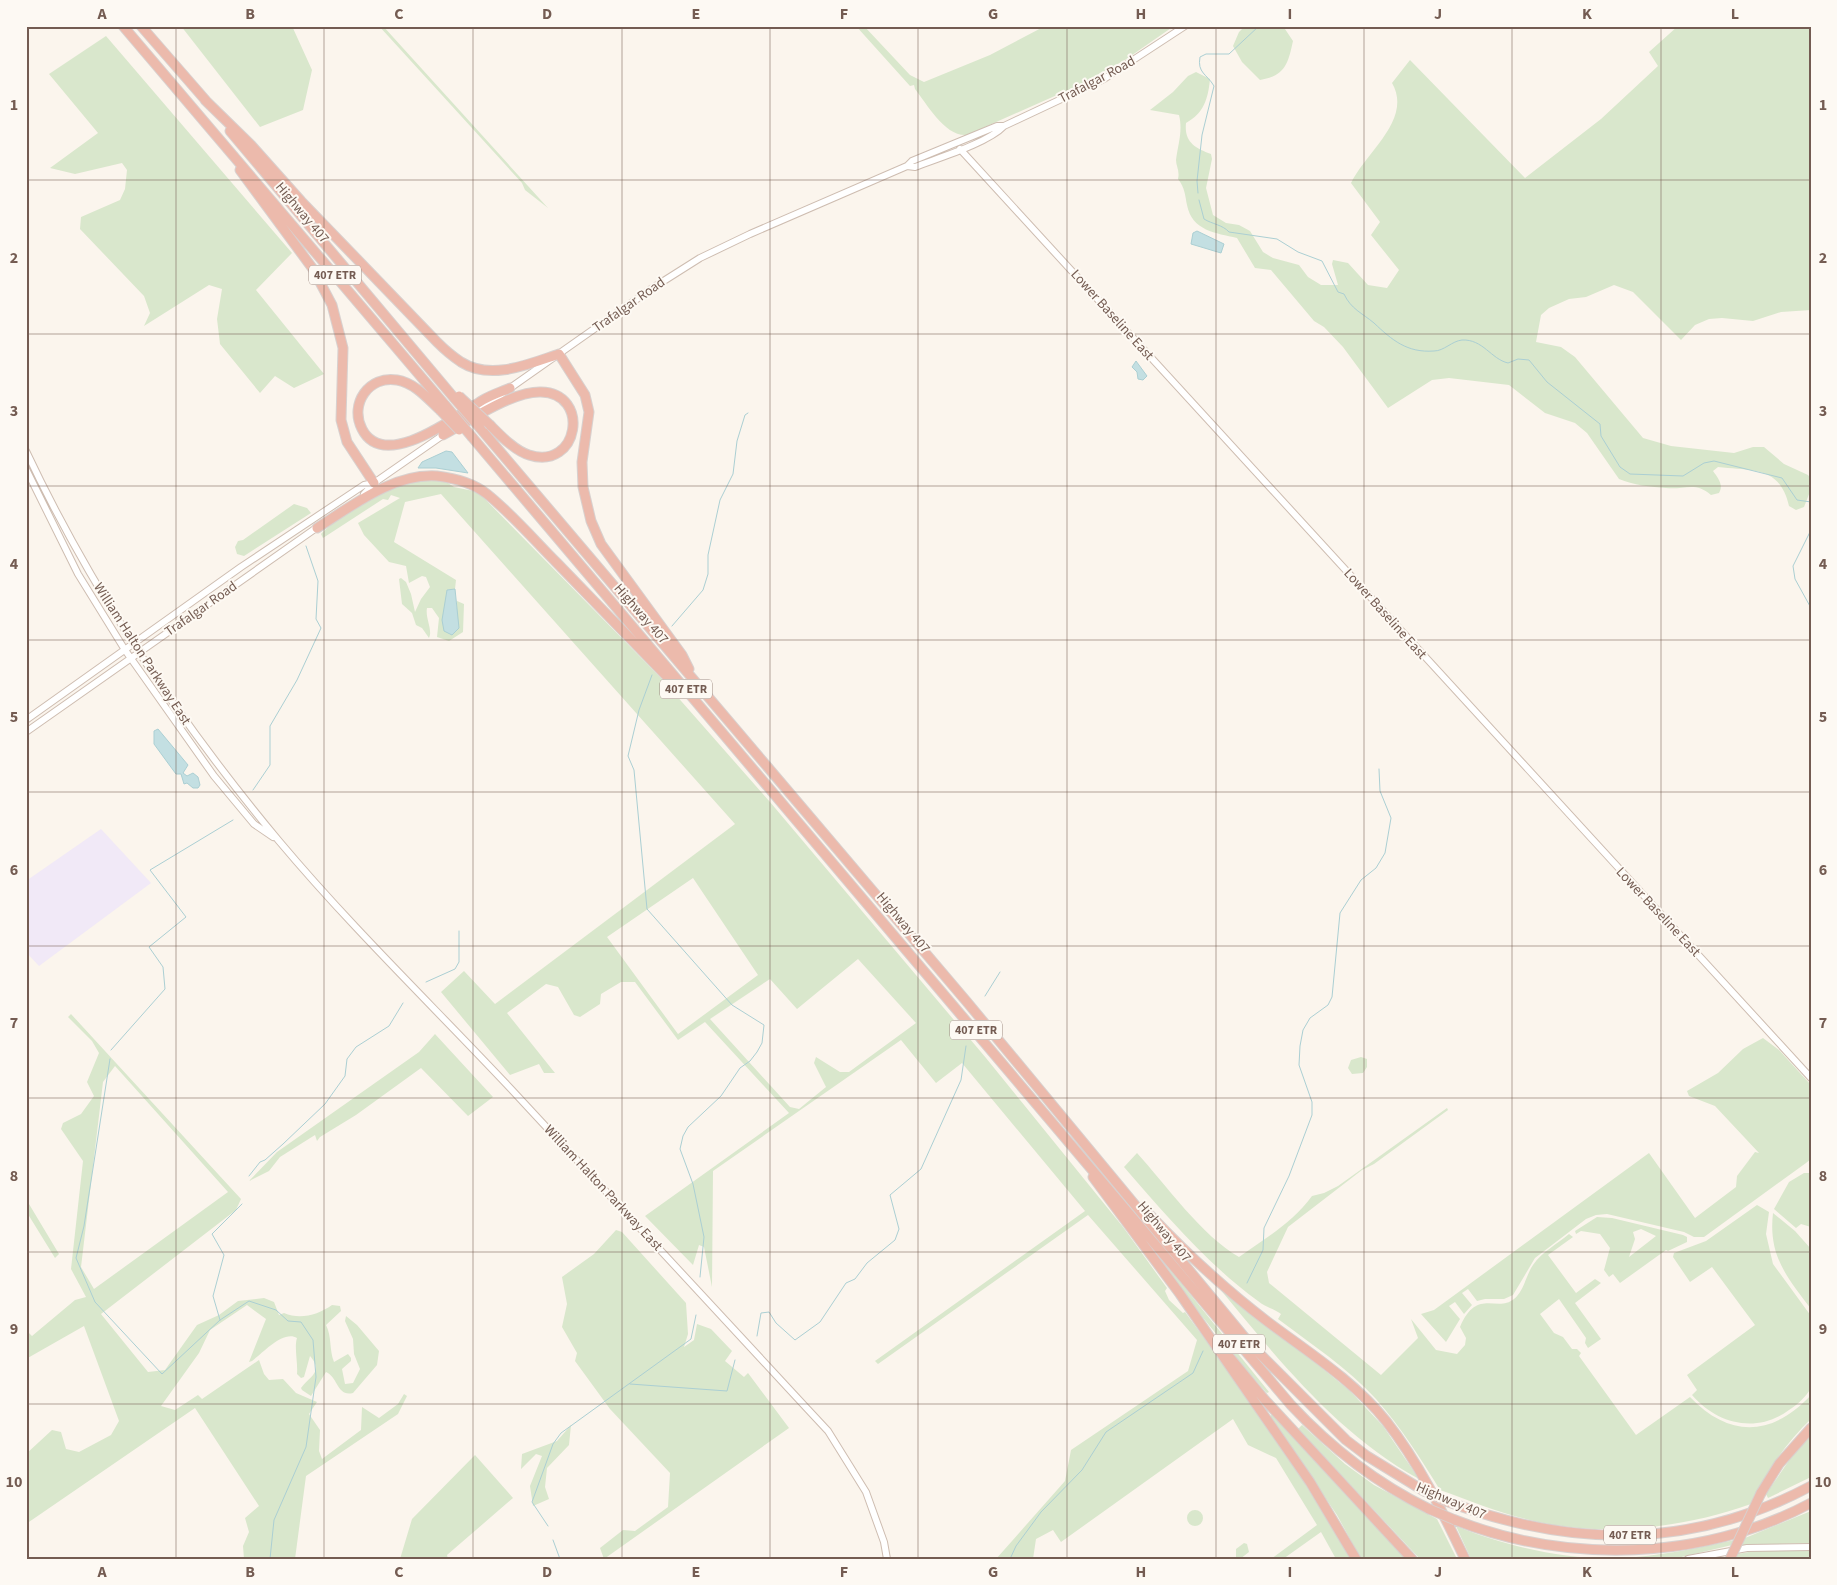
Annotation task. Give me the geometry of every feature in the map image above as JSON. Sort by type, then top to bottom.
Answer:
[{"type":"highway","name":"Highway 407","points":[[123,26],[224,144],[443,408],[469,437],[485,451],[1309,1424],[1353,1463],[1388,1487],[1429,1509],[1455,1520],[1505,1536],[1534,1543],[1569,1548],[1628,1550],[1687,1544],[1762,1525],[1811,1503]]},
{"type":"highway","name":"Highway 407","points":[[141,26],[435,374],[457,397],[480,428],[1084,1143],[1251,1345],[1346,1440],[1374,1461],[1446,1502],[1529,1527],[1567,1533],[1623,1536],[1670,1532],[1725,1521],[1781,1501],[1811,1486]]},
{"type":"highway","points":[[205,100],[251,145],[301,201],[437,342],[461,362],[478,368],[505,370],[558,354],[586,395],[589,412],[582,462],[583,487],[600,544],[682,655],[698,685]]},
{"type":"highway","points":[[224,144],[238,167],[313,269],[332,305],[343,348],[341,420],[347,442],[374,483]]},
{"type":"highway","points":[[443,408],[411,386],[398,380],[384,380],[372,384],[361,397],[357,409],[358,422],[364,433],[376,442],[389,445],[415,440],[438,430],[484,400],[510,388]]},
{"type":"highway","points":[[443,435],[523,394],[542,392],[556,396],[568,405],[574,423],[568,444],[557,454],[544,458],[528,455],[504,439],[490,425],[457,397]]},
{"type":"highway","points":[[317,528],[385,487],[404,480],[436,476],[457,479],[472,485],[486,493],[518,523],[729,740]]},
{"type":"highway","points":[[1084,1143],[1186,1250],[1268,1322],[1310,1352],[1385,1420],[1420,1470],[1465,1559]]},
{"type":"highway","points":[[1075,1150],[1188,1307],[1310,1482],[1356,1559]]},
{"type":"highway","points":[[1188,1307],[1265,1400],[1412,1559]]},
{"type":"highway","points":[[1730,1559],[1761,1493],[1779,1464],[1811,1428]]},
{"type":"main road","name":"Trafalgar Road","points":[[907,166],[915,166],[960,149],[1104,79],[1185,26]]},
{"type":"main road","name":"Trafalgar Road","points":[[26,732],[368,492],[374,483],[651,289],[700,258],[750,234],[907,166],[912,161],[997,126],[1004,126]]},
{"type":"main road","name":"Lower Baseline East","points":[[960,149],[1811,1078]]},
{"type":"main road","name":"William Halton Parkway East","points":[[26,451],[52,506],[89,574],[138,654],[201,742],[280,842],[334,903],[509,1087],[828,1431],[866,1492],[884,1542],[887,1559]]},
{"type":"main road","name":"William Halton Parkway East","points":[[26,469],[78,574],[131,659],[227,792],[254,824],[280,842]]},
{"type":"main road","name":"Trafalgar Road","points":[[26,720],[241,567],[364,485],[374,483]]},
{"type":"main road","points":[[1688,1559],[1747,1548],[1807,1547]]},
{"type":"shaded area","points":[[101,829],[151,883],[39,966],[26,952],[26,881]]},
{"type":"green space","points":[[181,26],[292,26],[312,70],[303,110],[260,127]]},
{"type":"green space","points":[[379,26],[383,26],[548,208],[525,190],[522,183]]},
{"type":"green space","points":[[856,26],[864,26],[910,75],[924,82],[990,55],[1045,26],[1174,26],[1125,60],[1075,87],[967,135],[951,131],[944,125],[931,111],[914,85],[910,86]]},
{"type":"green space","points":[[1245,26],[1283,26],[1293,41],[1287,62],[1280,72],[1260,80],[1242,62],[1233,46],[1239,32]]},
{"type":"green space","points":[[1678,26],[1811,26],[1811,310],[1781,312],[1753,321],[1722,318],[1709,319],[1695,325],[1681,340],[1633,292],[1614,285],[1586,297],[1569,299],[1549,308],[1541,315],[1536,342],[1561,347],[1575,357],[1643,438],[1671,446],[1734,453],[1753,447],[1764,447],[1784,464],[1808,475],[1811,479],[1811,489],[1804,507],[1796,510],[1789,506],[1785,493],[1772,477],[1753,471],[1718,467],[1713,471],[1721,487],[1719,493],[1711,495],[1695,487],[1654,487],[1619,479],[1587,433],[1575,423],[1545,413],[1509,385],[1449,378],[1432,380],[1388,408],[1343,347],[1324,327],[1314,321],[1271,270],[1255,268],[1237,238],[1213,232],[1199,226],[1194,220],[1190,214],[1178,179],[1179,174],[1176,160],[1180,132],[1179,115],[1150,110],[1173,92],[1188,76],[1196,72],[1210,79],[1204,105],[1197,115],[1186,123],[1186,130],[1189,140],[1196,147],[1211,154],[1212,159],[1206,188],[1213,215],[1226,223],[1239,225],[1250,231],[1263,252],[1273,258],[1299,265],[1308,277],[1321,285],[1338,285],[1332,264],[1333,260],[1348,263],[1368,285],[1387,288],[1399,270],[1371,235],[1380,222],[1351,183],[1392,122],[1397,109],[1397,96],[1392,83],[1410,60],[1525,178],[1601,119],[1658,66],[1649,52]]},
{"type":"green space","points":[[106,36],[292,253],[256,290],[324,374],[294,388],[275,376],[260,393],[220,344],[217,319],[222,289],[209,285],[144,326],[150,313],[144,296],[80,229],[81,217],[120,200],[125,189],[127,170],[122,163],[75,174],[50,168],[98,133],[49,74]]},
{"type":"green space","points":[[442,479],[454,487],[478,492],[660,677],[770,802],[986,1058],[1123,1227],[1167,1288],[1165,1291],[1169,1300],[1183,1313],[1185,1312],[1276,1436],[1351,1559],[1336,1559],[1321,1532],[1283,1559],[1271,1559],[1317,1525],[1276,1458],[1248,1445],[1233,1419],[1061,1542],[1053,1530],[1036,1539],[1033,1559],[996,1559],[1065,1481],[1071,1450],[1188,1371],[1197,1340],[1088,1215],[878,1364],[875,1361],[1085,1211],[962,1063],[936,1083],[901,1040],[713,1171],[712,1287],[704,1247],[699,1245],[693,1265],[645,1216],[789,1113],[705,1022],[678,1040],[635,982],[621,982],[601,994],[600,1004],[580,1017],[574,1015],[558,987],[546,984],[507,1013],[555,1073],[544,1073],[539,1064],[510,1075],[441,992],[464,971],[495,1004],[735,824],[441,494],[405,502],[394,542],[456,580],[455,589],[447,590],[446,603],[457,611],[457,601],[464,604],[463,632],[449,641],[437,637],[439,618],[432,608],[427,608],[429,638],[422,628],[416,625],[412,613],[402,604],[399,579],[401,578],[406,582],[415,612],[421,599],[430,587],[426,577],[422,576],[409,583],[406,566],[389,562],[364,535],[358,523],[400,498],[391,495],[388,500],[383,499],[323,538],[321,534],[338,519],[385,491],[411,482]],"holes":[[[693,878],[758,975],[678,1034],[607,937]],[[858,959],[916,1023],[849,1072],[840,1072],[816,1057],[814,1063],[826,1087],[799,1109],[790,1107],[710,1019],[770,979],[797,1009]]]},
{"type":"green space","points":[[294,504],[307,508],[311,513],[244,556],[237,554],[235,547],[238,541],[243,540]]},
{"type":"green space","points":[[71,1014],[241,1199],[236,1210],[101,1314],[148,1372],[165,1370],[197,1325],[219,1315],[238,1301],[264,1298],[274,1302],[279,1315],[284,1313],[303,1316],[321,1311],[332,1305],[340,1306],[341,1311],[326,1325],[334,1362],[348,1354],[351,1358],[351,1361],[342,1369],[345,1384],[353,1383],[360,1369],[354,1354],[353,1339],[345,1321],[346,1316],[357,1325],[379,1351],[377,1365],[353,1393],[344,1392],[326,1372],[311,1396],[301,1388],[314,1373],[316,1366],[310,1356],[304,1377],[301,1378],[297,1374],[297,1338],[291,1336],[280,1340],[249,1362],[266,1319],[247,1305],[210,1330],[199,1353],[161,1406],[175,1410],[198,1395],[202,1399],[259,1360],[264,1374],[269,1380],[283,1379],[296,1393],[317,1402],[309,1414],[320,1430],[319,1451],[322,1459],[361,1430],[362,1407],[379,1418],[398,1404],[404,1394],[407,1396],[398,1414],[306,1476],[295,1559],[244,1559],[243,1546],[249,1532],[245,1518],[259,1506],[195,1408],[26,1524],[26,1454],[52,1430],[61,1432],[66,1449],[79,1452],[111,1435],[119,1421],[84,1326],[26,1359],[26,1330],[32,1336],[75,1300],[86,1297],[71,1269],[83,1161],[61,1129],[63,1123],[81,1114],[94,1096],[87,1082],[99,1053],[92,1041],[68,1017]],"holes":[[[115,1066],[228,1192],[94,1289],[81,1267],[103,1082]]]},
{"type":"green space","points":[[435,1034],[493,1097],[468,1116],[421,1068],[356,1115],[320,1137],[317,1141],[315,1135],[280,1157],[269,1171],[249,1181],[277,1152],[419,1052]]},
{"type":"green space","points":[[1763,1038],[1779,1050],[1811,1085],[1811,1159],[1704,1237],[1694,1237],[1684,1232],[1607,1214],[1596,1215],[1586,1219],[1535,1258],[1513,1295],[1504,1299],[1477,1301],[1468,1289],[1462,1293],[1472,1305],[1464,1314],[1455,1302],[1449,1306],[1460,1319],[1446,1342],[1421,1314],[1434,1310],[1649,1153],[1695,1218],[1736,1187],[1737,1176],[1755,1152],[1759,1153],[1715,1106],[1689,1096],[1687,1091],[1718,1073],[1743,1049]]},
{"type":"green space","points":[[1361,1057],[1367,1059],[1367,1067],[1363,1073],[1352,1074],[1348,1068],[1351,1060]]},
{"type":"green space","points":[[1447,1108],[1448,1110],[1374,1164],[1362,1170],[1288,1227],[1267,1272],[1269,1283],[1381,1375],[1418,1338],[1411,1319],[1436,1350],[1457,1354],[1465,1345],[1466,1338],[1460,1327],[1473,1308],[1480,1304],[1507,1303],[1514,1299],[1520,1292],[1537,1260],[1569,1234],[1573,1237],[1548,1255],[1576,1293],[1595,1279],[1601,1283],[1575,1303],[1601,1339],[1588,1348],[1585,1343],[1586,1338],[1559,1299],[1540,1314],[1554,1333],[1563,1337],[1572,1349],[1577,1349],[1581,1353],[1579,1356],[1636,1435],[1690,1397],[1720,1420],[1750,1427],[1766,1425],[1781,1419],[1796,1409],[1811,1395],[1811,1419],[1776,1459],[1751,1504],[1724,1513],[1668,1525],[1640,1528],[1582,1528],[1526,1519],[1440,1490],[1402,1432],[1376,1399],[1354,1377],[1278,1319],[1281,1314],[1261,1303],[1221,1271],[1187,1238],[1124,1167],[1137,1153],[1198,1223],[1225,1248],[1239,1257],[1269,1237],[1287,1222],[1312,1196],[1324,1193],[1338,1186]]},
{"type":"green space","points":[[1804,1173],[1811,1173],[1811,1227],[1801,1224],[1796,1228],[1774,1209],[1789,1182]]},
{"type":"green space","points":[[26,1199],[59,1254],[55,1258],[26,1211]]},
{"type":"green space","points":[[1757,1205],[1769,1212],[1766,1234],[1773,1264],[1811,1316],[1811,1388],[1807,1395],[1789,1410],[1763,1422],[1750,1423],[1725,1419],[1702,1405],[1692,1395],[1697,1390],[1687,1375],[1755,1325],[1712,1267],[1690,1282],[1673,1257],[1674,1253],[1706,1241]]},
{"type":"green space","points":[[1773,1213],[1795,1231],[1811,1249],[1811,1309],[1787,1276],[1776,1254],[1773,1242]]},
{"type":"green space","points":[[1597,1217],[1612,1218],[1683,1235],[1687,1237],[1687,1242],[1668,1251],[1666,1250],[1620,1283],[1613,1274],[1609,1277],[1604,1270],[1610,1248],[1600,1234],[1581,1231],[1576,1234],[1575,1231]],"holes":[[[1641,1229],[1656,1236],[1629,1257],[1635,1239],[1633,1232]]]},
{"type":"green space","points":[[616,1230],[622,1232],[686,1303],[688,1334],[684,1347],[694,1340],[697,1324],[711,1329],[732,1351],[725,1361],[744,1377],[748,1373],[789,1428],[604,1559],[600,1548],[623,1530],[635,1531],[668,1507],[670,1473],[610,1409],[575,1361],[577,1353],[562,1327],[567,1304],[562,1277],[594,1254]]},
{"type":"green space","points":[[1164,1263],[1269,1392],[1267,1393],[1258,1383],[1210,1326],[1178,1286]]},
{"type":"green space","points":[[1214,1282],[1218,1283],[1350,1391],[1383,1426],[1419,1479],[1388,1460],[1333,1415],[1283,1364]]},
{"type":"green space","points":[[1273,1414],[1406,1559],[1361,1559],[1337,1515],[1270,1416]]},
{"type":"green space","points":[[571,1425],[569,1445],[547,1468],[545,1487],[549,1499],[533,1506],[530,1486],[542,1456],[536,1454],[521,1469],[522,1454],[557,1441]]},
{"type":"green space","points":[[1302,1425],[1345,1464],[1374,1485],[1437,1519],[1457,1559],[1420,1559],[1298,1429]]},
{"type":"green space","points":[[1811,1435],[1811,1477],[1768,1498],[1766,1494],[1795,1452]]},
{"type":"green space","points":[[475,1455],[513,1498],[447,1555],[448,1559],[400,1559],[412,1519]]},
{"type":"green space","points":[[1195,1510],[1203,1518],[1195,1526],[1187,1518]]},
{"type":"green space","points":[[1811,1511],[1811,1543],[1742,1545],[1745,1538]]},
{"type":"green space","points":[[1456,1526],[1521,1547],[1567,1556],[1591,1558],[1648,1556],[1735,1540],[1732,1545],[1673,1559],[1471,1559]]},
{"type":"green space","points":[[1244,1543],[1247,1544],[1249,1552],[1240,1559],[1236,1559],[1236,1549]]},
{"type":"green space","points":[[1754,1551],[1811,1551],[1811,1559],[1735,1559],[1738,1554]]},
{"type":"water","points":[[1197,231],[1224,244],[1221,253],[1191,244],[1193,233]]},
{"type":"water","points":[[1136,361],[1147,376],[1143,380],[1138,379],[1137,372],[1132,367]]},
{"type":"water","points":[[446,451],[452,452],[468,473],[436,468],[418,468],[422,462]]},
{"type":"water","points":[[455,589],[459,628],[452,635],[444,631],[442,620],[447,590]]},
{"type":"water","points":[[158,729],[188,765],[183,773],[187,776],[193,773],[198,777],[200,785],[198,788],[193,788],[187,783],[184,784],[181,774],[176,774],[154,744],[154,731]]},
{"type":"waterway","points":[[1198,193],[1197,181],[1202,135],[1214,86],[1201,70],[1200,57],[1206,54],[1229,54],[1259,26]]},
{"type":"waterway","points":[[1199,200],[1204,219],[1229,232],[1277,239],[1298,252],[1322,261],[1338,292],[1344,294],[1353,307],[1387,335],[1408,348],[1434,351],[1462,340],[1476,343],[1497,358],[1508,363],[1518,359],[1529,360],[1547,382],[1600,424],[1601,436],[1620,467],[1630,474],[1683,476],[1704,463],[1714,461],[1782,478],[1797,500],[1811,502]]},
{"type":"waterway","points":[[672,626],[703,590],[708,574],[708,555],[720,500],[733,474],[737,441],[745,415],[748,413]]},
{"type":"waterway","points":[[1811,530],[1793,566],[1795,579],[1811,608]]},
{"type":"waterway","points":[[253,790],[270,765],[270,726],[297,680],[321,628],[316,619],[318,581],[306,546]]},
{"type":"waterway","points":[[652,675],[639,710],[628,756],[634,770],[647,909],[732,1005],[764,1025],[762,1043],[757,1052],[750,1061],[740,1068],[721,1096],[688,1127],[683,1136],[680,1149],[693,1184],[704,1237],[700,1277]]},
{"type":"waterway","points":[[1247,1283],[1263,1250],[1264,1228],[1289,1176],[1312,1115],[1312,1102],[1299,1065],[1300,1046],[1303,1030],[1310,1018],[1328,1005],[1332,997],[1340,913],[1361,880],[1376,868],[1385,853],[1391,818],[1380,791],[1379,769]]},
{"type":"waterway","points":[[111,1050],[165,989],[163,967],[149,947],[186,917],[150,870],[233,820]]},
{"type":"waterway","points":[[426,982],[455,969],[459,962],[459,931]]},
{"type":"waterway","points":[[985,996],[1000,972]]},
{"type":"waterway","points":[[249,1176],[260,1162],[265,1160],[283,1144],[325,1104],[345,1076],[347,1059],[356,1047],[389,1026],[403,1003]]},
{"type":"waterway","points":[[757,1336],[761,1313],[769,1312],[776,1323],[795,1340],[820,1322],[846,1283],[855,1279],[867,1263],[895,1240],[899,1229],[890,1195],[921,1169],[961,1080],[966,1046]]},
{"type":"waterway","points":[[110,1059],[84,1226],[76,1258],[95,1302],[162,1374],[220,1320],[249,1301],[276,1310],[288,1321],[301,1322],[313,1340],[316,1377],[306,1447],[274,1520],[270,1559]]},
{"type":"waterway","points":[[220,1320],[213,1296],[224,1255],[212,1234],[242,1204]]},
{"type":"waterway","points":[[548,1526],[532,1502],[553,1444],[561,1433],[691,1339],[696,1315]]},
{"type":"waterway","points":[[1010,1559],[1016,1546],[1041,1512],[1082,1470],[1106,1432],[1193,1373],[1203,1351]]},
{"type":"waterway","points":[[630,1384],[727,1391],[735,1360]]},
{"type":"waterway","points":[[553,1540],[560,1559]]}]
